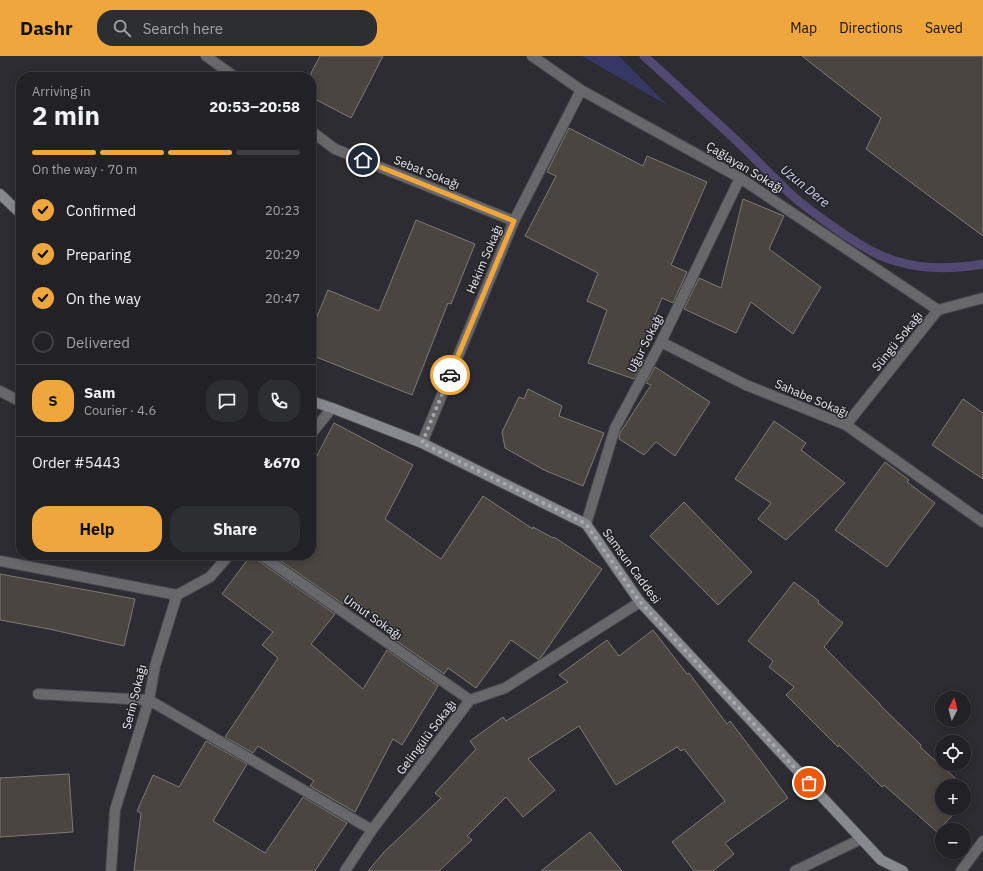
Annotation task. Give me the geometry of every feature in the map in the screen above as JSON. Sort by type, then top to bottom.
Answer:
[{"type":"street","points":[[206,56],[228,72]]},
{"type":"street","name":"Çağlayan Sokağı","points":[[532,56],[581,90],[740,178],[938,310]]},
{"type":"street","name":"Hekim Sokağı","points":[[422,443],[514,221],[581,90]]},
{"type":"street","name":"Sebat Sokağı","points":[[316,136],[335,149],[514,221]]},
{"type":"street","name":"Uğur Sokağı","points":[[586,524],[615,428],[661,342],[740,178]]},
{"type":"street","points":[[0,194],[16,209]]},
{"type":"street","name":"Süngü Sokağı","points":[[846,425],[938,310],[983,298]]},
{"type":"street","name":"Sahabe Sokağı","points":[[661,342],[746,385],[846,425],[983,522]]},
{"type":"street","points":[[0,391],[16,399]]},
{"type":"street","name":"Samsun Caddesi","points":[[316,403],[422,443],[586,524],[640,602],[881,860],[903,871]]},
{"type":"street","points":[[316,428],[332,408]]},
{"type":"street","points":[[0,561],[177,595],[210,577],[225,560]]},
{"type":"street","name":"Umut Sokağı","points":[[268,560],[470,700]]},
{"type":"street","name":"Serin Sokağı","points":[[111,871],[115,810],[149,700],[155,666],[177,595]]},
{"type":"street","name":"Gelingülü Sokağı","points":[[345,871],[372,830],[470,700],[505,688],[640,602]]},
{"type":"street","points":[[38,694],[149,700],[372,830]]},
{"type":"street","points":[[795,871],[861,839]]},
{"type":"street","points":[[961,871],[983,841]]},
{"type":"shaded area","points":[[582,56],[619,56],[667,105]]},
{"type":"building","points":[[320,56],[383,56],[351,118],[316,100],[316,72],[312,72]]},
{"type":"building","points":[[802,56],[983,56],[983,236],[866,149],[881,118]]},
{"type":"building","points":[[569,128],[643,166],[647,156],[707,182],[671,265],[687,272],[673,303],[662,298],[638,356],[644,360],[634,379],[588,363],[607,310],[587,301],[598,273],[525,236],[556,176],[547,172]]},
{"type":"building","points":[[743,199],[784,216],[769,249],[821,287],[793,334],[751,302],[736,333],[684,309],[699,278],[721,288]]},
{"type":"building","points":[[416,220],[475,244],[451,304],[448,303],[412,395],[316,357],[316,319],[328,290],[379,311]]},
{"type":"building","points":[[655,367],[710,402],[675,456],[656,442],[644,455],[619,439],[620,433],[651,385],[646,383]]},
{"type":"building","points":[[528,389],[562,406],[559,416],[604,433],[583,486],[544,470],[505,448],[502,432],[519,397],[524,399]]},
{"type":"building","points":[[963,399],[983,413],[983,479],[932,445]]},
{"type":"building","points":[[774,421],[806,443],[801,450],[845,483],[786,540],[758,519],[771,503],[735,479]]},
{"type":"building","points":[[334,423],[413,465],[385,519],[441,559],[483,496],[533,529],[533,527],[553,538],[554,537],[602,569],[542,656],[538,659],[511,640],[476,688],[448,668],[444,674],[394,639],[398,632],[349,596],[343,604],[279,560],[316,560],[316,457]]},
{"type":"building","points":[[885,462],[909,480],[907,482],[935,503],[887,567],[835,530]]},
{"type":"building","points":[[684,502],[752,572],[718,605],[650,536]]},
{"type":"building","points":[[247,560],[257,560],[335,614],[311,644],[363,689],[387,650],[438,686],[402,745],[393,739],[355,812],[310,786],[314,781],[258,746],[253,753],[225,737],[278,658],[262,645],[273,632],[222,594]]},
{"type":"building","points":[[0,574],[135,599],[124,646],[49,629],[0,620]]},
{"type":"building","points":[[794,582],[819,601],[818,603],[843,623],[824,647],[921,745],[920,747],[935,760],[935,771],[947,771],[956,779],[935,779],[935,815],[953,815],[945,823],[935,823],[935,830],[884,785],[882,787],[839,745],[838,747],[786,695],[794,687],[769,667],[773,661],[748,641]]},
{"type":"building","points":[[653,630],[687,674],[689,673],[727,724],[730,721],[788,798],[725,843],[734,854],[713,871],[694,871],[672,842],[725,801],[684,749],[681,751],[677,747],[616,785],[579,726],[528,759],[555,790],[523,817],[506,797],[467,836],[472,840],[439,871],[368,871],[384,852],[441,798],[435,793],[476,749],[470,741],[503,717],[506,721],[568,682],[559,675],[607,640],[619,656]]},
{"type":"building","points":[[206,741],[247,764],[213,821],[265,853],[303,797],[347,823],[315,871],[134,871],[141,813],[137,811],[153,775],[179,787]]},
{"type":"building","points":[[69,774],[73,832],[0,837],[0,778]]},
{"type":"building","points":[[590,832],[622,871],[541,871]]},
{"type":"waterway","name":"Uzun Dere","points":[[644,56],[740,144],[794,197],[819,217],[871,251],[910,265],[952,268],[983,264]]},
{"type":"way so far","points":[[450,375],[422,443],[586,524],[640,602],[809,783]]},
{"type":"route","points":[[363,160],[514,221],[450,375]]}]
